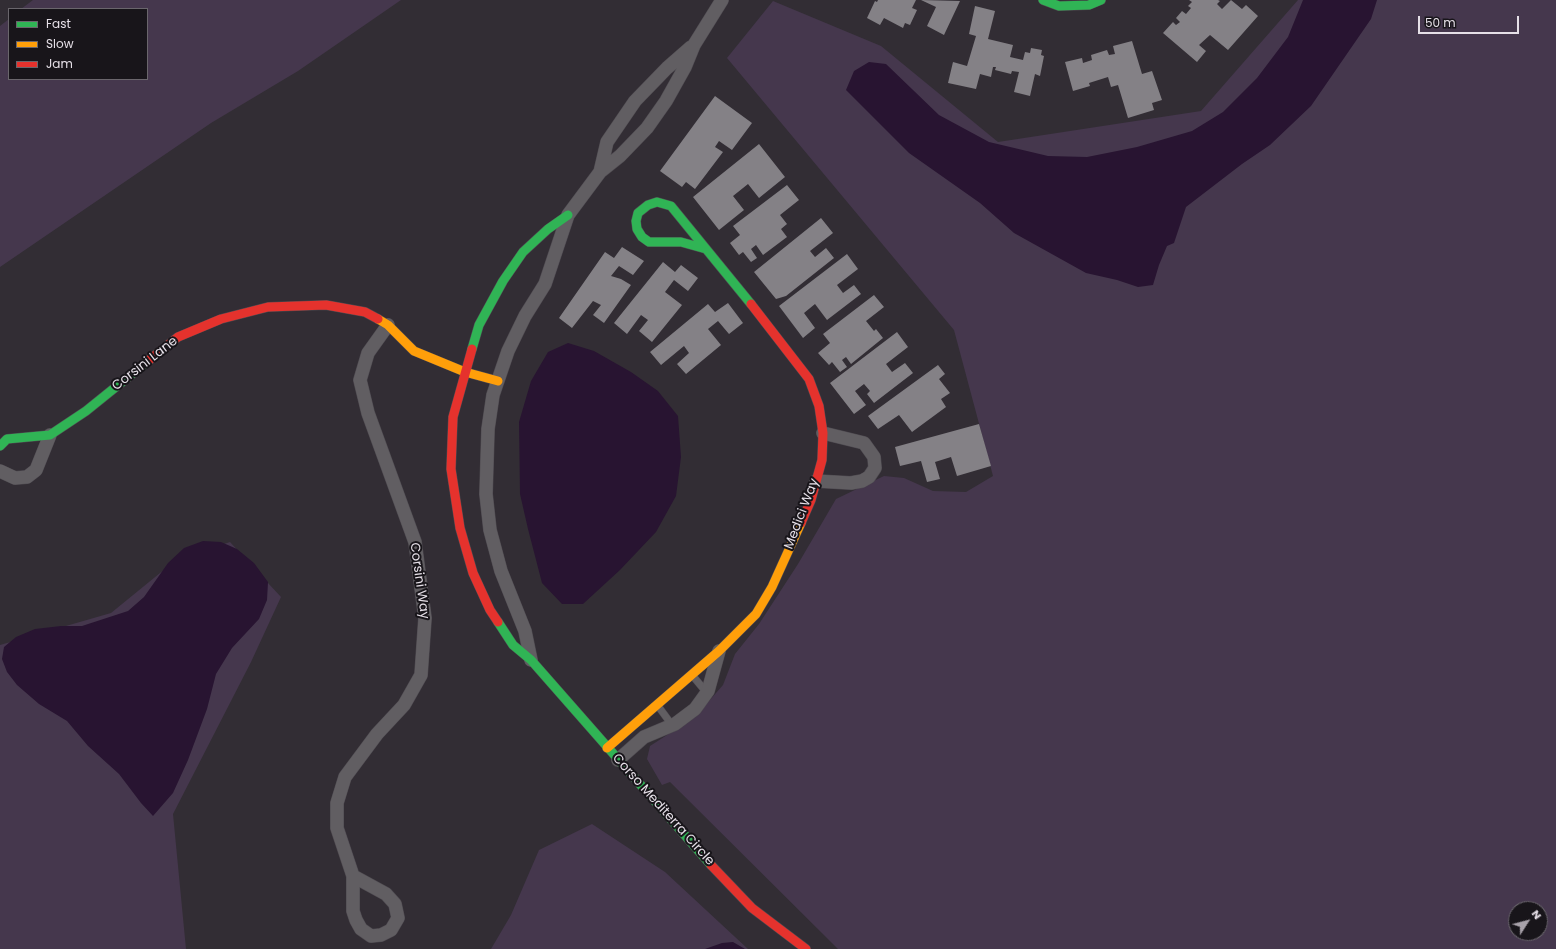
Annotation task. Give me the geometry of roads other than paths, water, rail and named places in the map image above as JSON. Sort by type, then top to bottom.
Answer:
[{"type":"street","name":"Corso Mediterra Circle","points":[[531,660],[525,631],[501,571],[490,522],[486,494],[488,429],[493,395],[508,351],[525,316],[545,284],[568,215],[600,172],[620,156],[647,128],[666,101],[685,67],[694,45],[722,0]]},
{"type":"street","points":[[1043,0],[1059,6],[1089,5],[1101,0]]},
{"type":"street","name":"Corso Mediterra Circle","points":[[600,172],[607,142],[636,101],[667,68],[694,45]]},
{"type":"street","name":"Medici Way","points":[[607,748],[719,652],[756,614],[772,587],[811,500],[822,460],[823,433],[819,406],[809,379],[789,352],[706,249],[671,206],[657,202],[648,205],[638,213],[636,221],[638,229],[642,237],[649,242],[681,242],[706,249]]},
{"type":"street","name":"Corso Mediterra Circle","points":[[568,215],[548,229],[523,252],[503,281],[479,325],[464,372],[454,417],[451,469],[460,528],[473,573],[490,610],[513,645],[531,660],[698,851],[752,908],[806,949]]},
{"type":"street","name":"Corsini Lane","points":[[50,435],[86,411],[178,338],[220,319],[268,307],[326,305],[364,312],[388,325]]},
{"type":"street","points":[[388,325],[414,351],[464,372],[498,381]]},
{"type":"street","name":"Corsini Way","points":[[353,876],[386,894],[395,904],[398,918],[391,930],[381,935],[371,936],[361,928],[353,911],[353,876],[337,828],[337,803],[345,776],[404,704],[421,675],[425,618],[415,542],[368,413],[360,380],[368,353],[388,325]]},
{"type":"street","points":[[816,481],[850,483],[862,481],[869,476],[875,468],[874,457],[864,443],[823,433]]},
{"type":"street","points":[[0,446],[7,439],[17,436],[50,435],[36,470],[27,477],[15,478],[0,471]]},
{"type":"street","name":"Medici Way","points":[[618,760],[644,737],[672,725],[695,709],[707,693],[719,652]]},
{"type":"lane","points":[[692,675],[707,693]]},
{"type":"lane","points":[[658,705],[672,725]]}]
